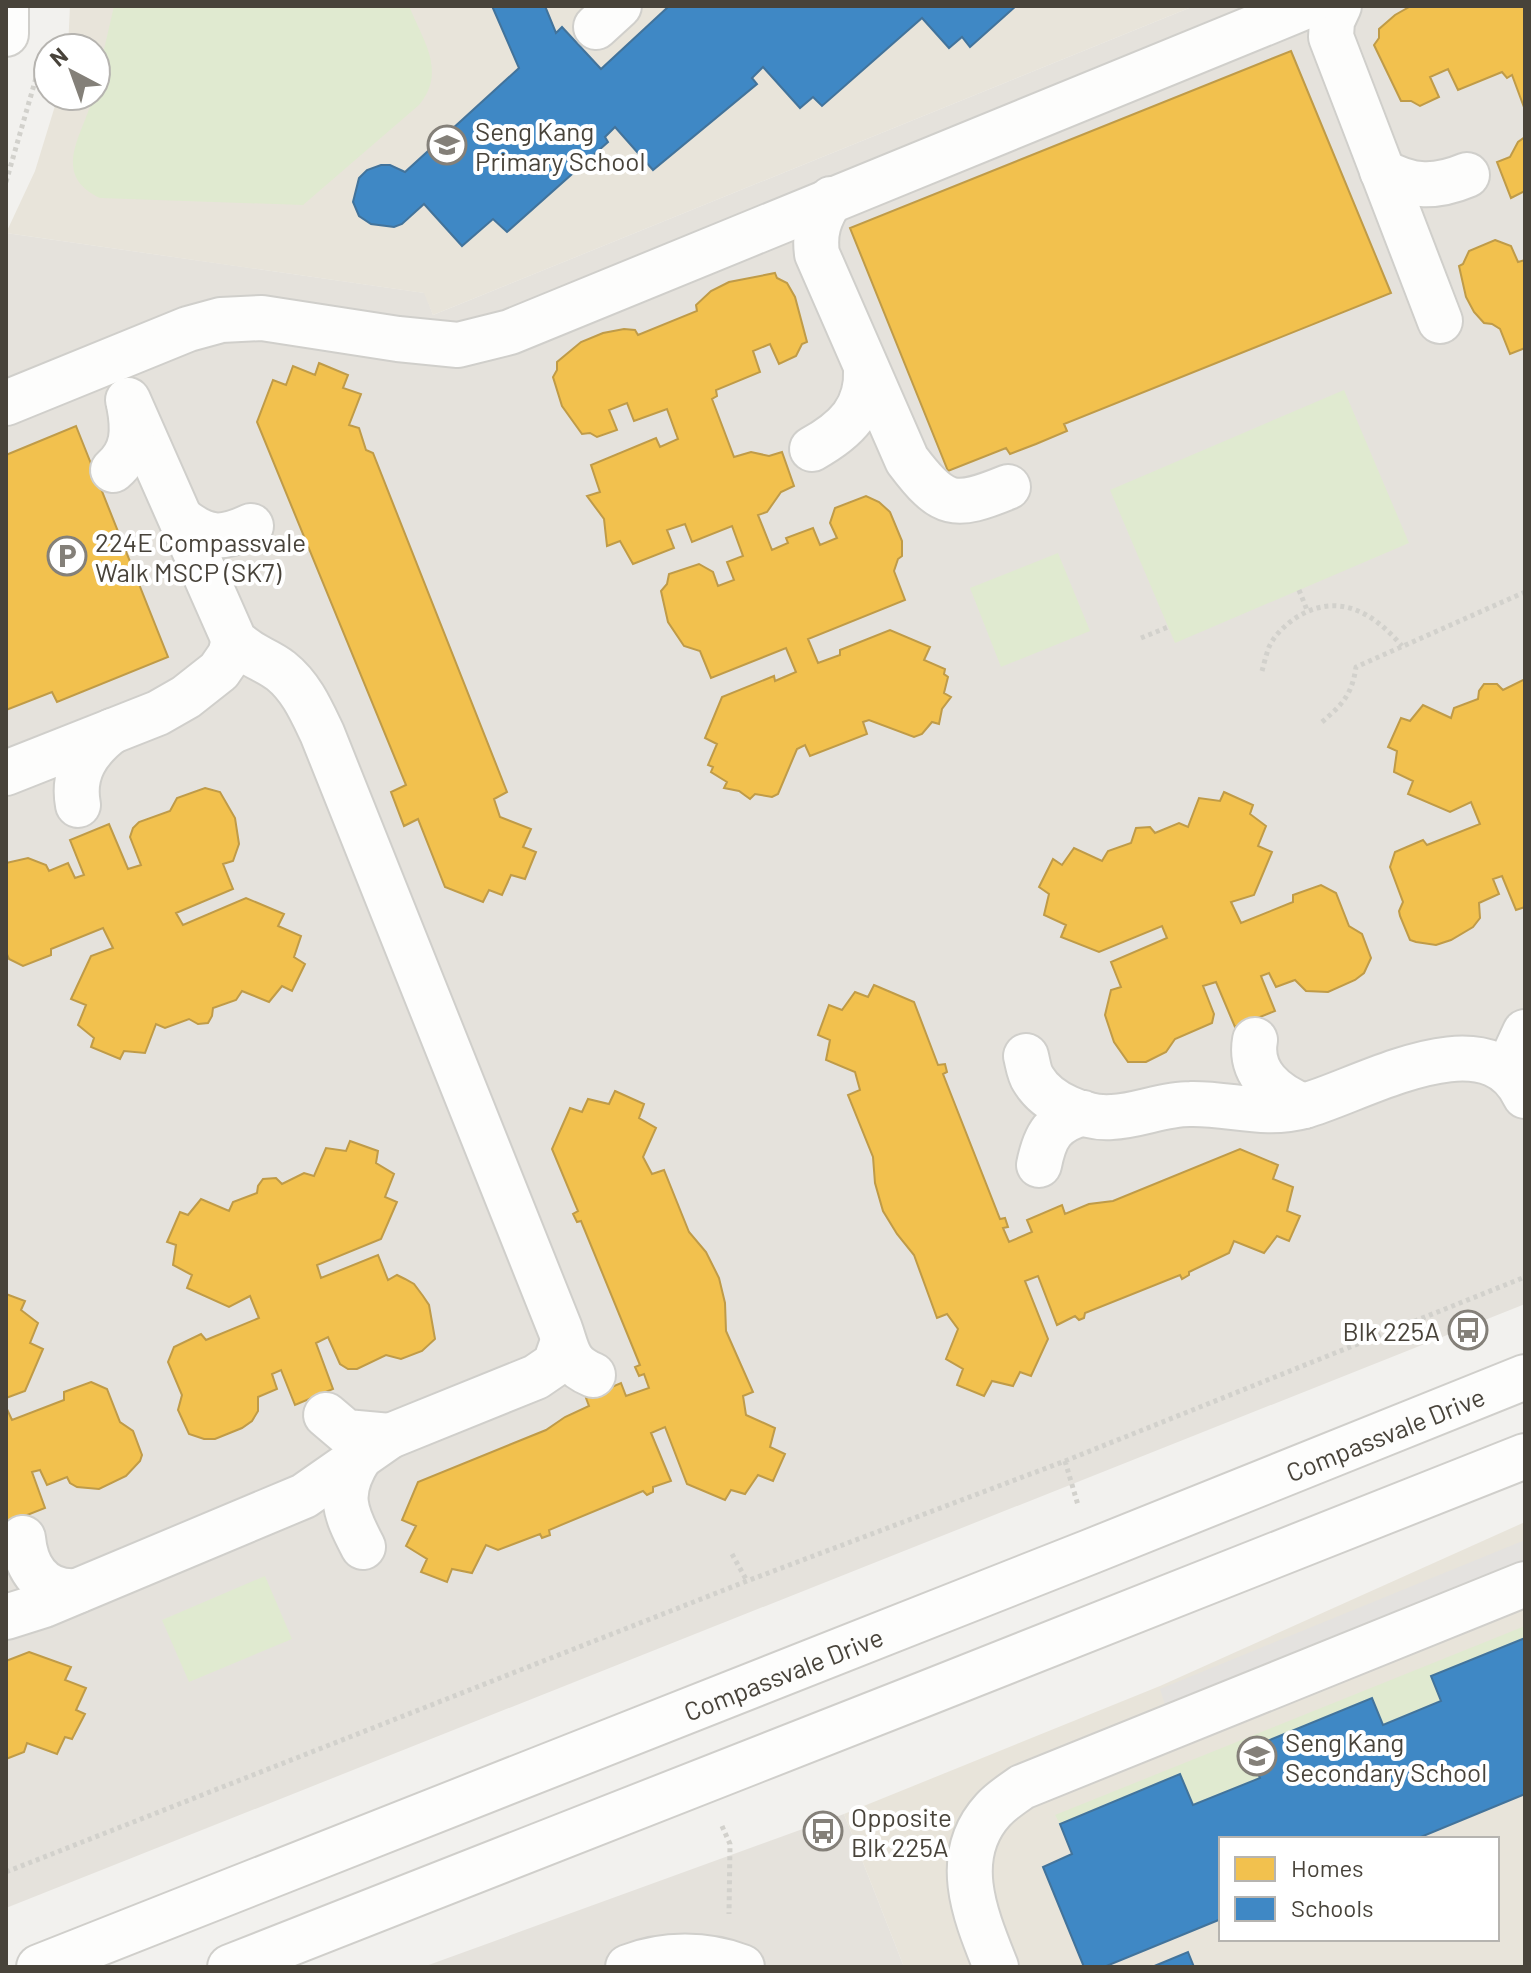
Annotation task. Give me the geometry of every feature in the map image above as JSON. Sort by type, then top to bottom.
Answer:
[{"type":"street","points":[[6,6],[6,34]]},
{"type":"street","points":[[6,403],[188,329],[221,320],[262,318],[458,345],[510,332],[1307,6]]},
{"type":"street","points":[[1339,6],[1332,21],[1331,37],[1440,321]]},
{"type":"street","points":[[1382,171],[1399,181],[1422,186],[1446,184],[1467,175]]},
{"type":"street","points":[[831,199],[817,225],[817,254],[907,460],[930,489],[951,501],[973,501],[1008,487]]},
{"type":"street","points":[[113,470],[122,462],[131,443],[133,431],[128,400],[134,369],[152,345]]},
{"type":"street","points":[[812,449],[849,422],[867,391],[866,369]]},
{"type":"street","points":[[128,400],[234,640],[247,653],[278,668],[292,680],[307,701],[560,1329],[562,1344],[574,1362],[593,1375]]},
{"type":"street","points":[[181,519],[204,535],[237,533],[251,526]]},
{"type":"street","points":[[6,773],[158,713],[186,697],[219,671],[230,655],[234,640]]},
{"type":"street","points":[[78,805],[76,792],[84,759],[94,744],[114,729]]},
{"type":"street","points":[[1518,1086],[1512,1060],[1525,1032]]},
{"type":"street","points":[[1255,1040],[1252,1053],[1269,1085],[1285,1099],[1304,1106]]},
{"type":"street","points":[[1026,1056],[1031,1077],[1042,1093],[1083,1113],[1109,1117],[1188,1104],[1270,1112],[1304,1106],[1420,1064],[1450,1057],[1494,1064],[1518,1086]]},
{"type":"street","points":[[1039,1165],[1043,1143],[1052,1130],[1067,1118],[1083,1113]]},
{"type":"street","points":[[6,1617],[77,1591],[304,1496],[375,1446],[536,1377],[555,1364],[562,1344]]},
{"type":"street","name":"Compassvale Drive","points":[[39,1967],[1525,1377]]},
{"type":"street","points":[[326,1415],[346,1432],[375,1446]]},
{"type":"street","points":[[363,1547],[345,1508],[345,1489],[351,1472],[375,1446]]},
{"type":"street","points":[[244,1964],[1525,1456]]},
{"type":"street","points":[[23,1538],[25,1556],[34,1575],[61,1593],[77,1591]]},
{"type":"street","points":[[996,1967],[974,1912],[969,1890],[970,1866],[982,1826],[992,1811],[1013,1793],[1525,1584]]},
{"type":"street","points":[[628,1967],[668,1956],[721,1959],[742,1967]]},
{"type":"path","points":[[6,182],[32,92]]},
{"type":"path","points":[[1299,590],[1307,610]]},
{"type":"path","points":[[1322,722],[1340,707],[1353,686],[1356,667],[1525,592]]},
{"type":"path","points":[[1262,671],[1270,645],[1284,626],[1307,610],[1330,605],[1364,612],[1402,646]]},
{"type":"path","points":[[1141,638],[1168,627]]},
{"type":"path","points":[[6,1872],[747,1581],[1065,1461],[1525,1277]]},
{"type":"path","points":[[732,1554],[747,1581]]},
{"type":"path","points":[[719,1817],[730,1844],[731,1903]]},
{"type":"shaded area","name":"Seng Kang Primary School","points":[[70,6],[1194,6],[433,315],[424,293],[6,233],[35,171],[53,112],[112,112],[112,32],[69,32]]},
{"type":"shaded area","points":[[1194,6],[1525,6],[1525,1304],[6,1908],[6,233],[425,293],[433,315]]},
{"type":"shaded area","name":"Seng Kang Secondary School","points":[[1525,1522],[1525,1967],[904,1967],[844,1814],[1160,1686]]},
{"type":"shaded area","points":[[1525,1540],[1525,1565],[1167,1711],[1160,1689]]},
{"type":"shaded area","points":[[844,1814],[904,1967],[423,1967]]},
{"type":"green space","points":[[114,6],[409,6],[430,56],[431,80],[419,105],[303,205],[100,198],[76,177],[73,165],[74,152],[88,112],[112,112],[112,32],[108,32]]},
{"type":"green space","points":[[1344,390],[1409,543],[1175,643],[1110,490]]},
{"type":"green space","points":[[1058,553],[1090,631],[1001,667],[970,588]]},
{"type":"green space","points":[[265,1576],[292,1639],[189,1682],[162,1620]]},
{"type":"green space","points":[[1525,1626],[1525,1638],[1431,1676],[1441,1701],[1383,1725],[1372,1698],[1248,1748],[1260,1778],[1193,1805],[1180,1774],[1060,1824],[1055,1815]]},
{"type":"building: Homes","points":[[1411,6],[1525,6],[1525,110],[1512,75],[1507,78],[1502,72],[1458,90],[1448,69],[1430,77],[1439,97],[1420,106],[1411,101],[1401,101],[1374,45],[1379,38],[1379,29]]},
{"type":"building: Homes","points":[[1291,51],[1391,293],[1064,424],[1067,431],[1036,444],[1010,454],[1006,448],[948,471],[850,228]]},
{"type":"building: Homes","points":[[1525,137],[1525,191],[1511,198],[1497,162],[1510,157],[1518,142]]},
{"type":"building: Homes","points":[[1495,240],[1511,246],[1518,262],[1525,260],[1525,348],[1510,354],[1500,329],[1484,323],[1474,312],[1466,297],[1459,266],[1469,251]]},
{"type":"building: Homes","points":[[775,273],[777,278],[787,283],[795,297],[807,342],[802,344],[796,356],[779,364],[770,344],[753,351],[760,372],[716,390],[717,396],[712,399],[734,457],[751,452],[769,456],[782,452],[794,486],[781,492],[767,512],[758,515],[772,550],[788,543],[786,538],[813,528],[820,545],[837,538],[830,523],[835,508],[866,496],[890,512],[902,541],[902,556],[894,571],[905,600],[808,639],[818,663],[840,655],[840,650],[890,630],[930,647],[924,660],[945,669],[944,674],[948,677],[944,693],[951,697],[942,709],[939,724],[932,722],[922,734],[914,737],[869,720],[863,722],[867,734],[810,756],[805,745],[797,749],[778,794],[772,797],[755,794],[750,799],[739,791],[724,788],[727,782],[711,772],[713,767],[708,765],[717,744],[705,738],[722,697],[774,676],[775,681],[796,672],[786,648],[711,678],[700,651],[684,646],[668,622],[661,591],[667,584],[669,574],[699,564],[713,572],[718,586],[734,580],[727,562],[743,556],[732,526],[692,542],[685,524],[667,530],[674,548],[633,564],[620,541],[607,546],[604,519],[587,496],[600,492],[591,465],[656,438],[660,447],[678,439],[667,409],[634,421],[627,403],[609,410],[617,430],[597,437],[590,433],[582,434],[562,406],[553,377],[557,362],[581,342],[624,329],[635,330],[638,335],[697,311],[696,305],[711,291],[729,282]]},
{"type":"building: Homes","points":[[319,363],[348,375],[343,388],[361,394],[349,425],[359,428],[366,450],[373,453],[507,792],[494,799],[500,817],[531,829],[523,847],[536,852],[525,879],[511,875],[502,895],[489,890],[483,902],[445,887],[418,819],[404,826],[391,792],[406,785],[257,422],[273,380],[286,385],[293,366],[315,375]]},
{"type":"building: Homes","name":"224E Compassvale Walk MSCP (SK7)","points":[[76,426],[168,657],[57,702],[52,692],[6,710],[6,455]]},
{"type":"building: Homes","points":[[1525,679],[1525,907],[1516,910],[1502,876],[1493,879],[1499,894],[1479,903],[1480,918],[1473,927],[1436,945],[1410,940],[1400,916],[1403,902],[1390,867],[1395,852],[1423,840],[1427,845],[1480,824],[1471,802],[1450,812],[1408,794],[1413,781],[1394,772],[1397,751],[1388,747],[1401,718],[1410,721],[1423,705],[1451,718],[1454,708],[1478,699],[1484,684],[1497,684],[1503,690]]},
{"type":"building: Homes","points":[[205,788],[220,792],[235,818],[239,844],[233,861],[223,864],[233,889],[176,913],[183,925],[246,898],[284,914],[278,926],[301,936],[294,957],[305,964],[292,991],[282,986],[269,1002],[242,991],[236,1000],[213,1008],[208,1023],[198,1024],[189,1019],[165,1028],[156,1024],[145,1053],[124,1051],[120,1059],[91,1047],[94,1038],[78,1025],[86,1005],[71,999],[91,956],[113,948],[103,928],[51,949],[51,955],[23,966],[9,959],[6,952],[6,863],[28,858],[46,865],[49,871],[68,863],[75,878],[84,875],[70,840],[109,824],[128,869],[141,865],[130,837],[133,828],[139,822],[170,811],[177,798]]},
{"type":"building: Homes","points":[[1224,792],[1253,805],[1250,814],[1266,826],[1258,846],[1272,852],[1254,895],[1231,902],[1241,923],[1293,902],[1293,895],[1321,885],[1336,893],[1349,926],[1362,934],[1371,958],[1364,973],[1328,992],[1306,991],[1295,980],[1276,987],[1269,973],[1261,976],[1275,1011],[1235,1027],[1216,982],[1203,986],[1214,1014],[1212,1023],[1175,1039],[1166,1052],[1146,1062],[1128,1062],[1114,1042],[1105,1015],[1111,990],[1121,987],[1111,962],[1167,938],[1162,926],[1099,952],[1061,937],[1066,925],[1044,915],[1049,894],[1039,887],[1053,859],[1062,865],[1074,848],[1102,861],[1108,851],[1131,843],[1136,828],[1150,827],[1155,833],[1179,823],[1188,827],[1199,798],[1220,801]]},
{"type":"building: Homes","points":[[874,985],[914,1002],[938,1065],[945,1064],[947,1072],[943,1074],[1000,1219],[1005,1218],[1008,1227],[1003,1228],[1009,1242],[1032,1232],[1027,1220],[1062,1205],[1065,1214],[1089,1204],[1113,1201],[1240,1149],[1278,1165],[1273,1179],[1293,1187],[1287,1211],[1300,1216],[1289,1241],[1277,1236],[1264,1253],[1234,1241],[1229,1253],[1189,1272],[1182,1279],[1180,1275],[1085,1313],[1084,1318],[1079,1320],[1075,1316],[1057,1325],[1038,1276],[1025,1281],[1048,1339],[1031,1376],[1020,1372],[1013,1386],[992,1381],[984,1396],[957,1385],[963,1369],[946,1359],[958,1329],[947,1314],[937,1318],[914,1255],[883,1211],[875,1183],[873,1157],[848,1095],[860,1090],[855,1072],[826,1060],[830,1040],[818,1035],[829,1005],[842,1010],[855,992],[868,997]]},
{"type":"building: Homes","points":[[615,1091],[644,1104],[639,1118],[656,1128],[643,1157],[652,1174],[664,1170],[689,1232],[706,1252],[719,1278],[725,1303],[726,1331],[753,1392],[743,1396],[746,1415],[775,1428],[770,1447],[785,1454],[773,1481],[758,1475],[745,1494],[731,1490],[725,1500],[687,1484],[665,1427],[651,1433],[671,1481],[653,1487],[653,1492],[647,1495],[643,1491],[549,1530],[550,1535],[542,1538],[540,1534],[498,1550],[486,1545],[472,1573],[452,1569],[447,1582],[421,1572],[427,1559],[406,1546],[416,1526],[402,1520],[418,1482],[546,1430],[589,1406],[586,1398],[621,1383],[626,1396],[649,1388],[644,1374],[639,1376],[635,1367],[640,1365],[581,1221],[577,1222],[573,1214],[578,1211],[552,1149],[570,1108],[582,1112],[588,1099],[609,1104]]},
{"type":"building: Homes","points":[[350,1141],[378,1151],[376,1163],[394,1174],[385,1197],[397,1202],[381,1239],[317,1265],[321,1278],[378,1255],[388,1280],[397,1275],[414,1284],[423,1296],[429,1305],[435,1339],[422,1351],[401,1359],[386,1355],[357,1369],[348,1369],[340,1364],[328,1337],[316,1343],[333,1389],[295,1405],[281,1370],[272,1374],[277,1389],[258,1397],[258,1411],[252,1421],[242,1428],[215,1439],[189,1434],[178,1410],[182,1395],[168,1362],[174,1347],[201,1334],[206,1340],[259,1318],[250,1296],[229,1307],[187,1288],[192,1275],[173,1265],[176,1245],[167,1242],[180,1212],[188,1215],[201,1199],[229,1211],[233,1202],[257,1193],[263,1179],[276,1178],[282,1184],[304,1173],[314,1176],[326,1148],[346,1151]]},
{"type":"building: Homes","points":[[6,1294],[25,1301],[21,1310],[38,1323],[30,1343],[43,1349],[25,1391],[6,1398]]},
{"type":"building: Homes","points":[[91,1382],[107,1389],[120,1422],[133,1431],[142,1455],[140,1461],[126,1476],[99,1489],[77,1487],[67,1477],[47,1485],[40,1470],[32,1472],[45,1508],[7,1523],[6,1407],[12,1420],[64,1400],[64,1392]]},
{"type":"building: Homes","points":[[29,1652],[71,1667],[65,1680],[86,1688],[76,1710],[85,1714],[72,1739],[65,1737],[57,1754],[27,1743],[24,1752],[6,1759],[6,1661]]},
{"type":"building: Schools","points":[[492,6],[545,6],[556,33],[562,27],[601,69],[669,6],[1016,6],[970,47],[962,37],[949,48],[922,18],[822,106],[813,97],[800,108],[763,67],[752,78],[757,84],[653,170],[615,127],[605,137],[608,142],[507,232],[493,219],[462,246],[424,204],[402,224],[394,227],[371,224],[359,216],[353,202],[359,178],[367,170],[381,165],[390,165],[405,172],[519,68]]},
{"type":"building: Schools","points":[[1525,1638],[1525,1794],[1421,1837],[1219,1837],[1219,1920],[1104,1967],[1084,1967],[1043,1867],[1072,1854],[1060,1824],[1180,1774],[1193,1805],[1260,1778],[1248,1749],[1372,1698],[1383,1725],[1441,1701],[1431,1676]]},
{"type":"building: Schools","points":[[1188,1952],[1194,1967],[1152,1967]]},
{"type":"place","name":"Seng Kang Primary School","points":[[447,145]]},
{"type":"place","name":"224E Compassvale Walk MSCP (SK7)","points":[[67,556]]},
{"type":"place","name":"Blk 225A","points":[[1468,1330]]},
{"type":"place","name":"Seng Kang Secondary School","points":[[1257,1756]]},
{"type":"place","name":"Opposite Blk 225A","points":[[823,1831]]}]
